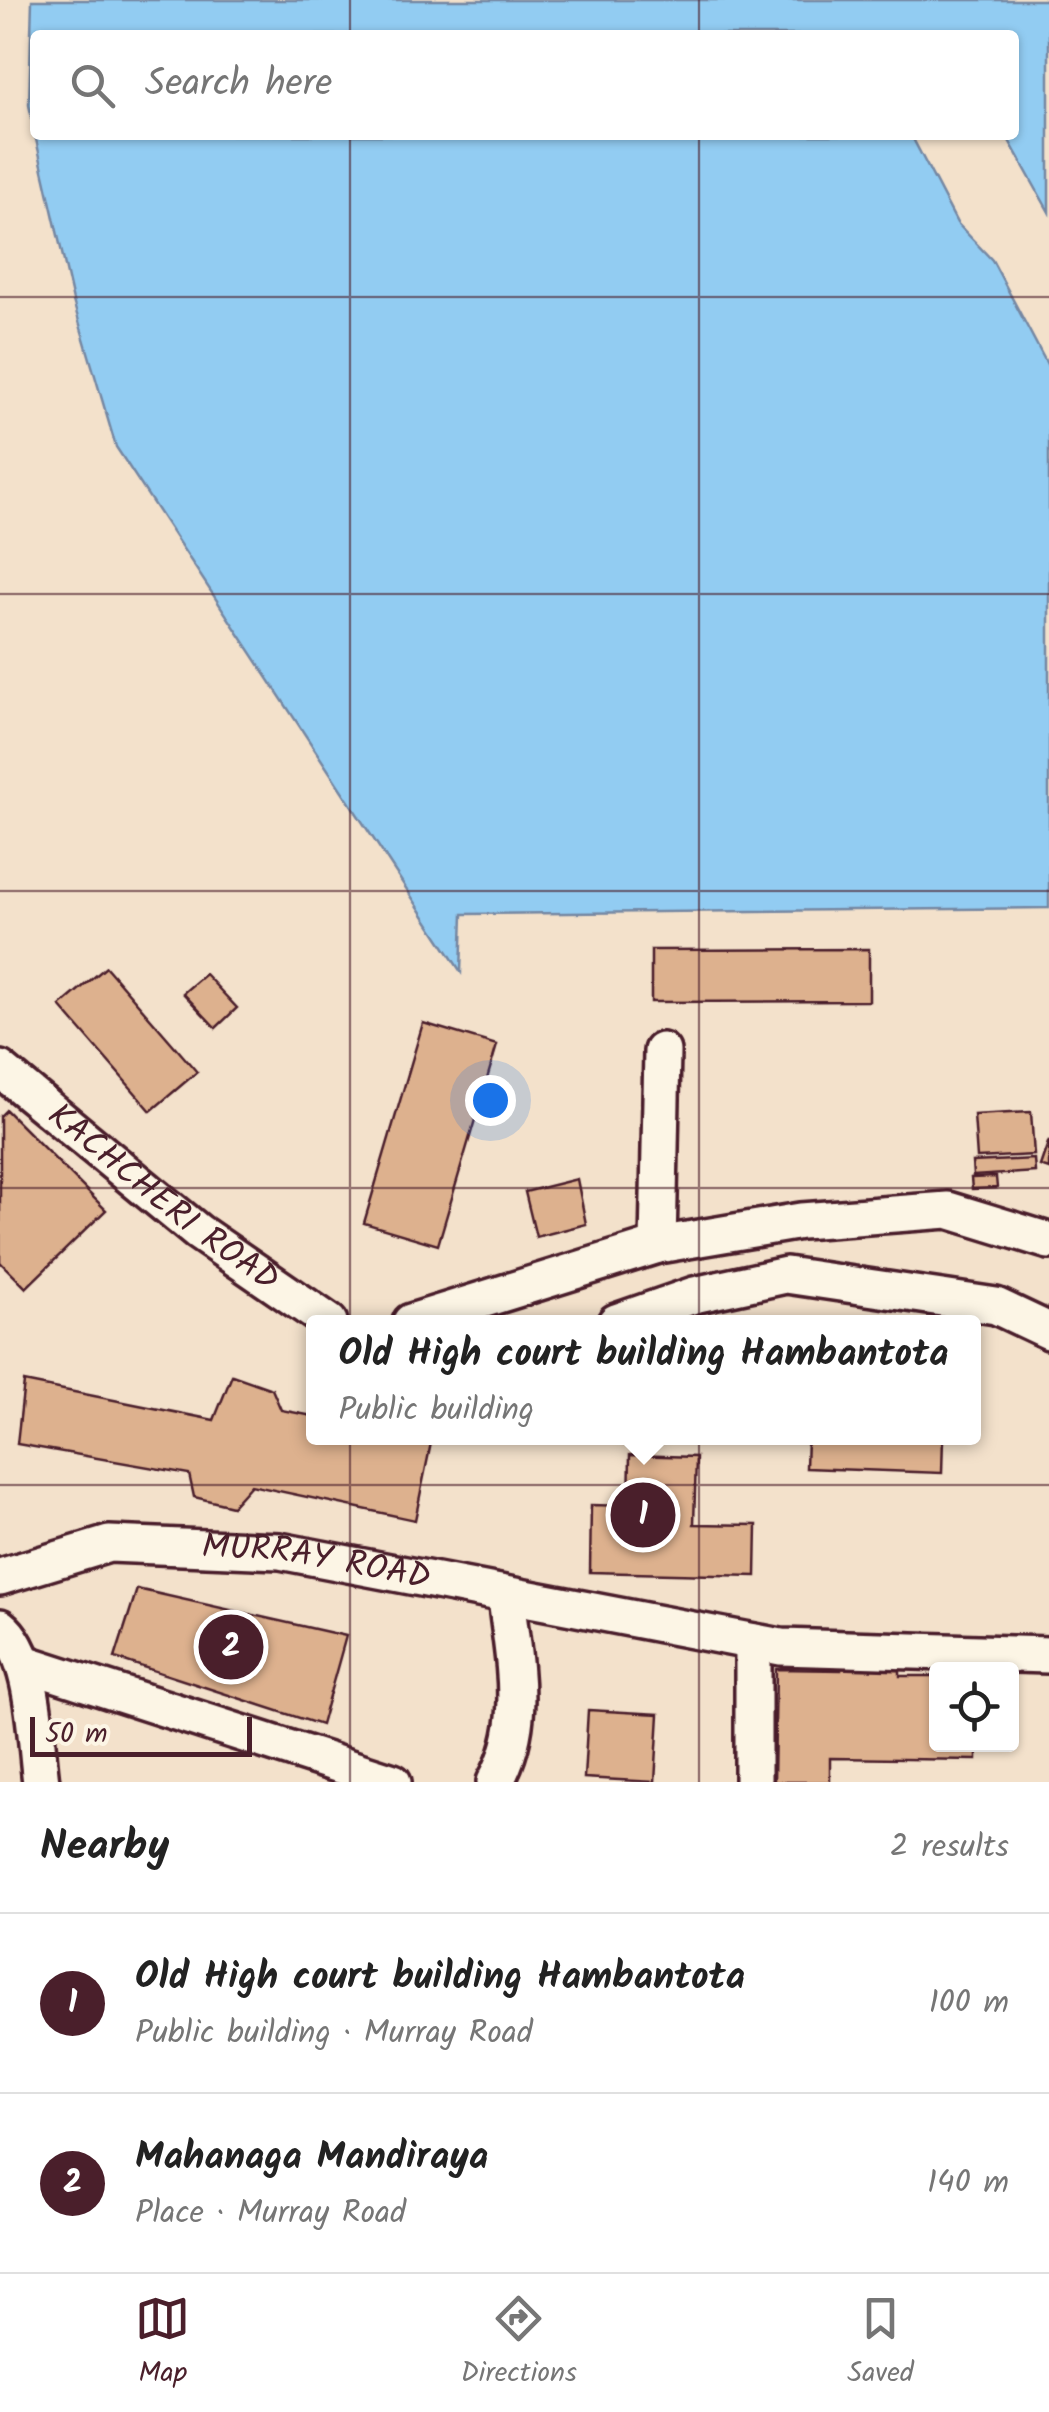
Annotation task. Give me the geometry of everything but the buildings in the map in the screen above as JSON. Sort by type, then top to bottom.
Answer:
[{"type":"street","points":[[658,1245],[662,1051]]},
{"type":"street","name":"KACHCHERI ROAD","points":[[0,1069],[198,1232],[318,1315]]},
{"type":"street","points":[[433,1315],[658,1245],[801,1221],[948,1210],[1049,1241]]},
{"type":"street","points":[[636,1315],[694,1295],[786,1275],[996,1306],[1049,1331]]},
{"type":"street","name":"MURRAY ROAD","points":[[0,1577],[109,1544],[280,1551],[753,1642]]},
{"type":"street","points":[[495,1782],[506,1763],[519,1708],[506,1597]]},
{"type":"street","points":[[0,1627],[14,1637],[24,1663],[41,1782]]},
{"type":"street","points":[[753,1782],[753,1642],[1049,1655]]},
{"type":"street","points":[[24,1663],[393,1782]]},
{"type":"water","points":[[32,0],[1049,0],[1049,212],[1009,140],[1019,140],[1019,30],[31,30]]},
{"type":"water","points":[[36,140],[914,140],[957,223],[992,260],[1049,368],[1049,908],[463,914],[461,972],[116,447],[73,301]]},
{"type":"place","name":"Old High court building Hambantota","points":[[643,1515]]},
{"type":"place","name":"Mahanaga Mandiraya","points":[[231,1647]]}]
